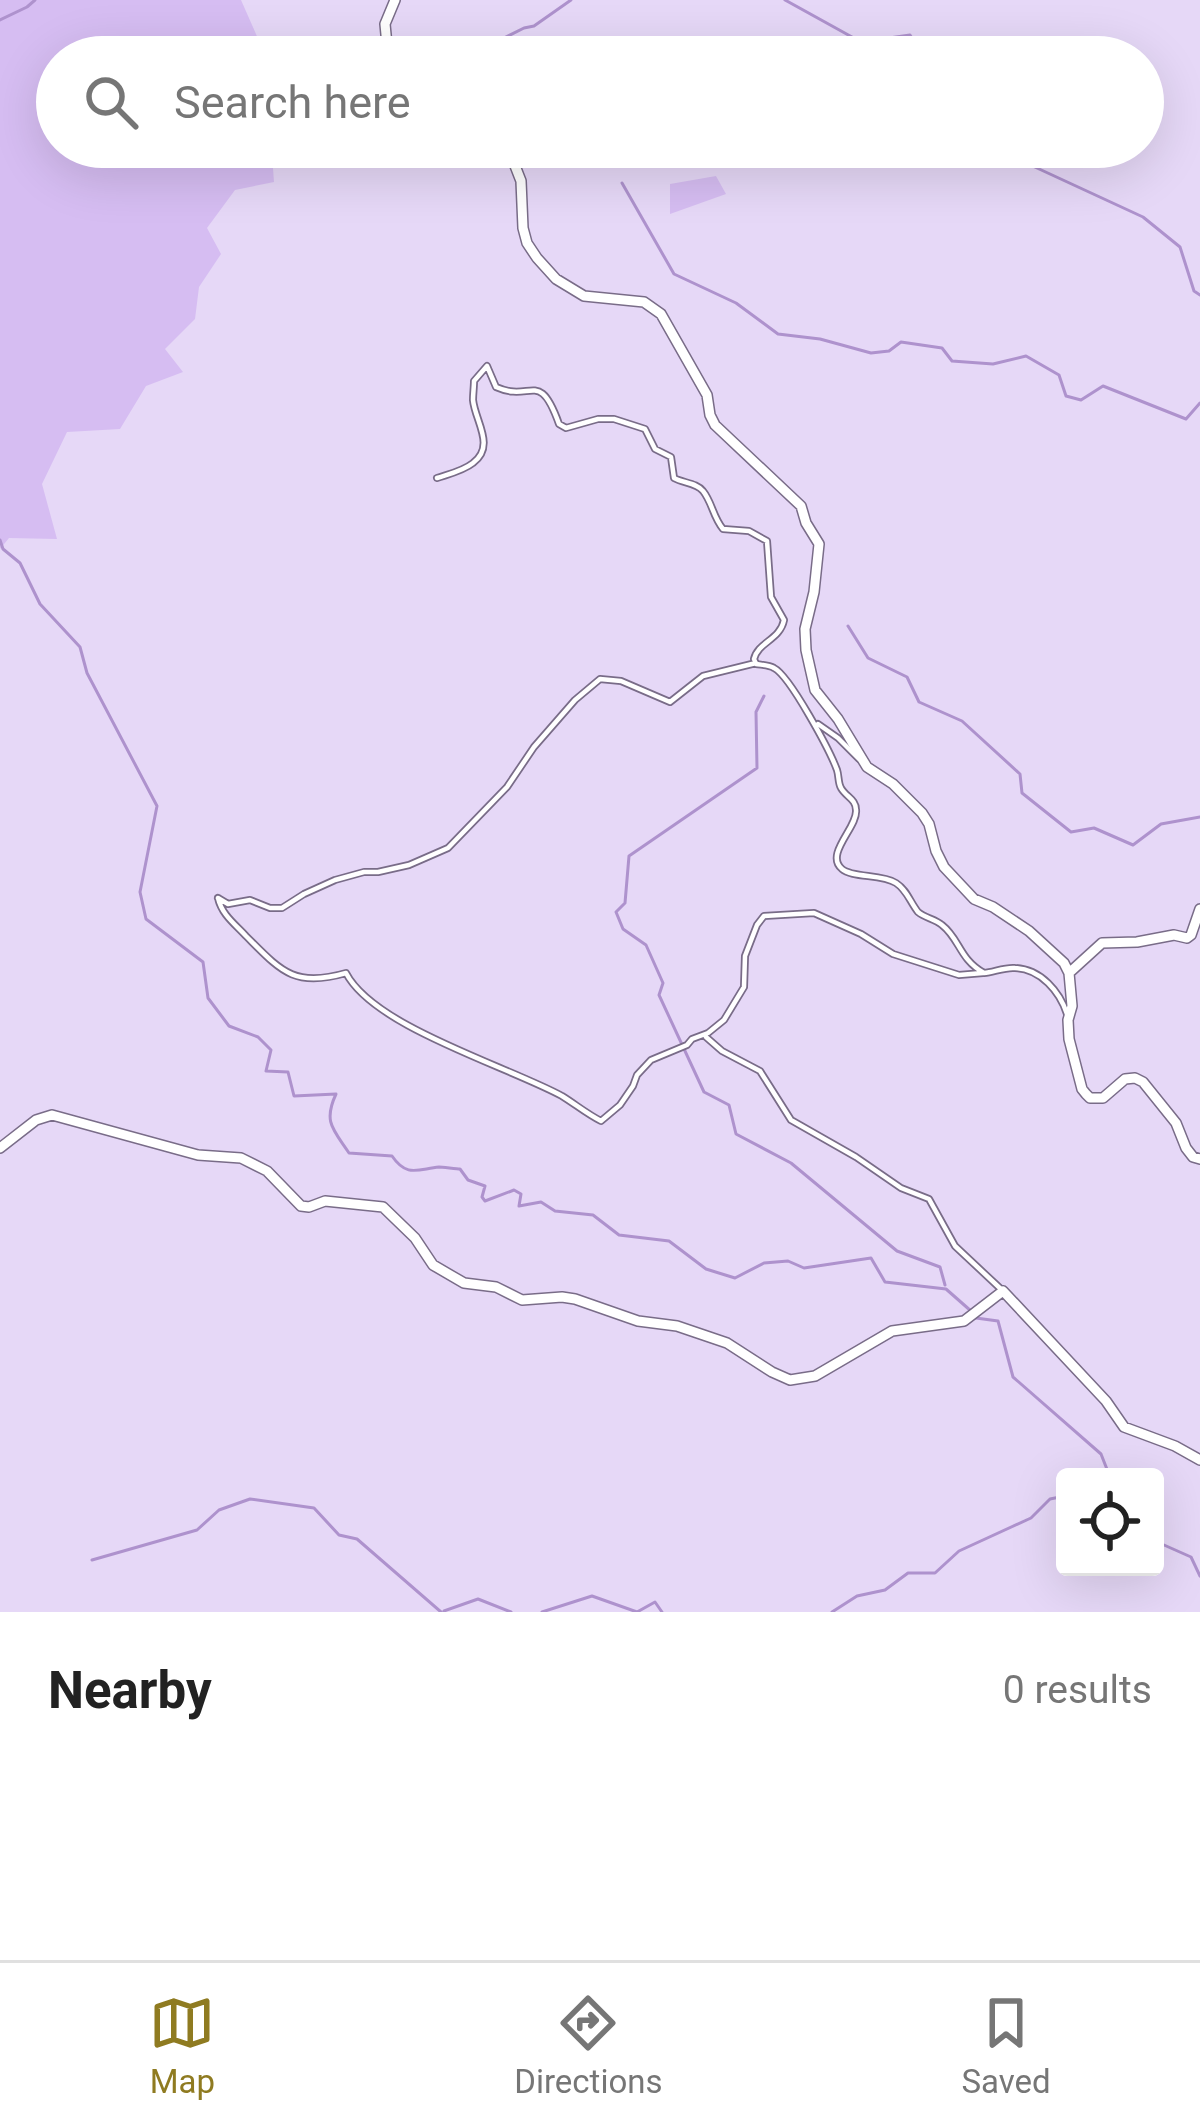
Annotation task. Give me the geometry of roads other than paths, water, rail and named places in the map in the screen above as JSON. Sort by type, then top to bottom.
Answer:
[{"type":"main road","points":[[386,36],[385,24],[395,0]]},
{"type":"main road","points":[[516,168],[527,242],[548,272],[584,296],[644,302],[661,314],[707,395],[716,425],[801,506],[819,544],[815,589],[805,626],[812,684],[862,761],[922,813],[944,867],[974,899],[1029,931],[1064,963],[1072,1006],[1069,1039],[1085,1094],[1103,1098],[1125,1079],[1143,1082],[1175,1123],[1186,1148],[1200,1159]]},
{"type":"main road","points":[[1069,973],[1102,943],[1174,935],[1187,938],[1200,909]]},
{"type":"main road","points":[[0,1148],[36,1120],[52,1115],[198,1155],[241,1158],[267,1171],[301,1206],[325,1202],[383,1207],[415,1238],[433,1265],[470,1285],[496,1287],[522,1300],[575,1299],[638,1321],[677,1326],[727,1343],[790,1380],[814,1376],[899,1329],[964,1321],[1003,1291],[1106,1401],[1124,1427],[1200,1460]]},
{"type":"street","points":[[437,478],[469,465],[480,455],[484,443],[473,404],[474,380],[488,367],[496,387],[506,392],[539,390],[550,398],[559,424],[566,428],[614,418],[645,429],[655,449],[674,461],[674,478],[704,492],[723,529],[749,531],[767,542],[771,597],[784,620],[779,633],[755,652],[756,663]]},
{"type":"street","points":[[984,973],[965,959],[943,925],[922,915],[899,885],[839,867],[837,856],[856,808],[841,788],[814,720],[777,670],[756,663],[703,676],[670,702],[621,681],[601,679],[575,700],[507,787],[448,848],[409,865],[335,880],[282,908],[250,900],[227,904],[218,898],[224,914],[287,974],[306,980],[346,974],[364,998],[401,1022],[564,1097],[601,1121],[620,1105],[644,1066],[724,1020],[744,987],[745,956],[764,916],[814,913],[893,954],[959,975],[984,973],[1017,968],[1039,977],[1062,999],[1068,1020]]},
{"type":"street","points":[[814,720],[862,761]]},
{"type":"street","points":[[704,1034],[722,1052],[760,1071],[790,1120],[901,1188],[928,1198],[955,1246],[1003,1291]]},
{"type":"waterway","points":[[0,20],[35,0]]},
{"type":"waterway","points":[[508,36],[534,26],[571,0]]},
{"type":"waterway","points":[[785,0],[850,36]]},
{"type":"waterway","points":[[903,36],[911,36]]},
{"type":"waterway","points":[[1037,168],[1143,217],[1180,247],[1194,291],[1200,295]]},
{"type":"waterway","points":[[622,183],[674,274],[736,303],[778,334],[871,353],[889,351],[901,342],[942,348],[952,361],[993,364],[1026,356],[1059,375],[1066,396],[1081,400],[1103,386],[1186,419],[1200,403]]},
{"type":"waterway","points":[[0,540],[3,549],[20,563],[40,604],[80,647],[87,673],[157,806],[140,892],[146,919],[203,962],[208,998],[229,1026],[258,1037],[271,1050],[266,1071],[288,1072],[294,1096],[336,1094],[330,1119],[349,1153],[392,1156],[413,1170],[460,1169],[468,1180],[485,1186],[485,1201],[514,1190],[521,1194],[519,1206],[541,1202],[555,1211],[593,1215],[619,1235],[669,1241],[706,1269],[735,1278],[764,1263],[788,1261],[804,1268],[871,1258],[885,1282],[946,1289],[971,1311]]},
{"type":"waterway","points":[[848,626],[868,658],[907,677],[919,702],[962,721],[1020,774],[1022,793],[1071,832],[1094,828],[1133,845],[1161,824],[1200,817]]},
{"type":"waterway","points":[[764,696],[756,712],[757,768],[629,856],[625,903],[616,912],[623,929],[646,945],[663,983],[659,995],[704,1092],[729,1105],[736,1134],[791,1163],[897,1251],[940,1267],[945,1285]]},
{"type":"waterway","points":[[976,1318],[998,1321],[1013,1377],[1101,1454],[1106,1468]]},
{"type":"waterway","points":[[832,1612],[857,1596],[885,1590],[908,1573],[935,1573],[959,1551],[1031,1518],[1056,1498]]},
{"type":"waterway","points":[[92,1560],[197,1530],[219,1510],[250,1499],[314,1508],[339,1535],[357,1539],[441,1612]]},
{"type":"waterway","points":[[1164,1545],[1191,1557],[1200,1576]]},
{"type":"waterway","points":[[542,1612],[592,1596],[637,1612],[655,1602],[662,1612]]},
{"type":"waterway","points":[[444,1611],[478,1599],[511,1612]]}]
